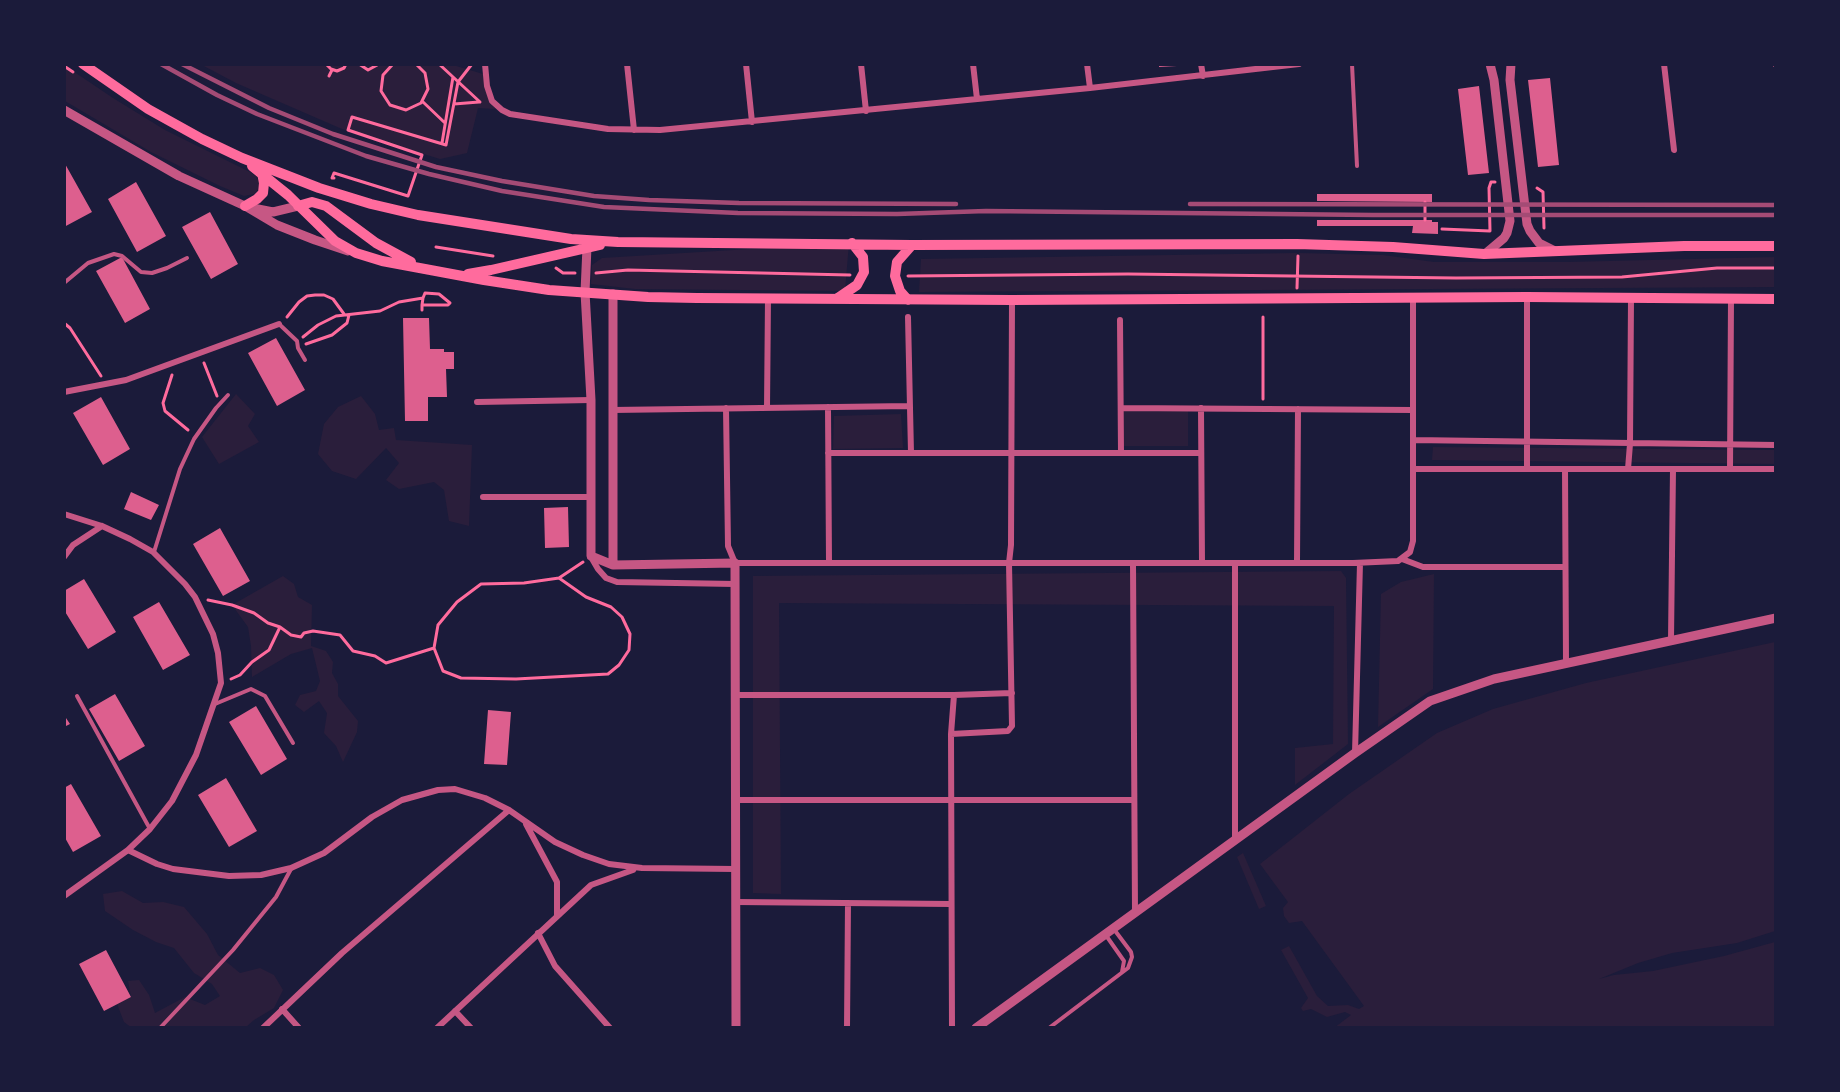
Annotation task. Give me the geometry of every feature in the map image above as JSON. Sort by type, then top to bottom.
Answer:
[{"type":"main road","points":[[83,64],[148,109],[242,158],[319,188],[418,215],[562,238],[618,242],[912,245],[1297,244],[1411,248],[1484,254],[1684,246],[1776,246]]},
{"type":"main road","points":[[242,158],[262,173],[334,241],[356,253],[382,261],[520,286],[585,292],[672,298],[908,300],[1527,297],[1776,299]]},
{"type":"main road","points":[[245,206],[263,193],[262,173]]},
{"type":"main road","points":[[298,206],[312,202],[327,206],[387,249],[424,267]]},
{"type":"main road","points":[[459,274],[484,272],[551,255],[618,242]]},
{"type":"main road","points":[[837,298],[857,285],[863,276],[864,262],[861,253],[852,243]]},
{"type":"main road","points":[[908,300],[900,291],[894,276],[897,262],[912,245]]},
{"type":"street","points":[[485,64],[487,86],[492,101],[502,110],[526,118],[608,129],[634,130],[675,130],[1090,88],[1299,64]]},
{"type":"street","points":[[627,64],[634,130]]},
{"type":"street","points":[[746,64],[752,122]]},
{"type":"street","points":[[861,64],[866,111]]},
{"type":"street","points":[[974,64],[977,99]]},
{"type":"street","points":[[1087,64],[1090,88]]},
{"type":"street","points":[[1201,64],[1203,76]]},
{"type":"street","points":[[1484,254],[1498,244],[1510,226],[1494,80],[1490,64]]},
{"type":"street","points":[[1511,64],[1510,80],[1527,224],[1539,243],[1558,252]]},
{"type":"street","points":[[1664,64],[1674,150]]},
{"type":"street","points":[[64,111],[179,176],[245,206],[277,225],[336,248],[356,253]]},
{"type":"street","points":[[245,206],[273,212],[298,206]]},
{"type":"street","points":[[587,247],[585,292],[591,400],[591,556],[598,570],[606,578],[617,582],[735,584]]},
{"type":"street","points":[[613,294],[614,565]]},
{"type":"street","points":[[1527,297],[1529,443],[1527,469]]},
{"type":"street","points":[[767,408],[768,298]]},
{"type":"street","points":[[591,556],[614,565],[1393,562],[1406,556],[1412,546],[1413,298]]},
{"type":"street","points":[[1628,469],[1631,299]]},
{"type":"street","points":[[1730,469],[1731,299]]},
{"type":"street","points":[[951,734],[1008,731],[1012,726],[1009,563],[1012,300]]},
{"type":"street","points":[[908,317],[911,453]]},
{"type":"street","points":[[1120,320],[1121,453]]},
{"type":"street","points":[[64,392],[126,380],[280,325]]},
{"type":"street","points":[[477,402],[591,400]]},
{"type":"street","points":[[612,410],[910,406]]},
{"type":"street","points":[[828,407],[829,563]]},
{"type":"street","points":[[726,408],[728,546],[735,563],[736,1028]]},
{"type":"street","points":[[1121,408],[1413,410]]},
{"type":"street","points":[[1201,408],[1202,563]]},
{"type":"street","points":[[1297,563],[1298,409]]},
{"type":"street","points":[[1413,440],[1776,445]]},
{"type":"street","points":[[828,453],[1201,453]]},
{"type":"street","points":[[1413,469],[1776,469]]},
{"type":"street","points":[[1565,469],[1566,662]]},
{"type":"street","points":[[1671,640],[1673,469]]},
{"type":"street","points":[[483,497],[591,497]]},
{"type":"street","points":[[64,514],[102,526],[153,552],[195,597],[213,634],[219,653],[221,683],[200,746],[172,801],[150,829],[129,850],[65,894]]},
{"type":"street","points":[[64,557],[73,545],[102,526]]},
{"type":"street","points":[[1402,559],[1423,567],[1565,567]]},
{"type":"street","points":[[1355,753],[1360,562]]},
{"type":"street","points":[[1133,563],[1135,912]]},
{"type":"street","points":[[1235,563],[1235,840]]},
{"type":"street","points":[[976,1028],[1409,714],[1446,694],[1494,678],[1776,618]]},
{"type":"street","points":[[735,695],[1012,693]]},
{"type":"street","points":[[952,1028],[951,734],[954,695]]},
{"type":"street","points":[[129,850],[157,864],[193,873],[229,876],[261,875],[291,868],[324,853],[372,817],[402,800],[438,790],[464,791],[485,798],[509,810],[555,842],[609,864],[642,868],[735,869]]},
{"type":"street","points":[[735,800],[1134,800]]},
{"type":"street","points":[[263,1028],[342,953],[509,810]]},
{"type":"street","points":[[524,821],[557,882],[557,916]]},
{"type":"street","points":[[437,1028],[591,885],[642,868]]},
{"type":"street","points":[[736,902],[951,904]]},
{"type":"street","points":[[847,1028],[848,903]]},
{"type":"street","points":[[538,933],[555,966],[610,1028]]},
{"type":"street","points":[[282,1009],[299,1028]]},
{"type":"street","points":[[455,1011],[471,1028]]},
{"type":"lane","points":[[1352,64],[1357,166]]},
{"type":"lane","points":[[64,283],[88,263],[114,254],[122,256],[141,272],[152,273],[187,258]]},
{"type":"lane","points":[[280,325],[297,341],[305,360]]},
{"type":"lane","points":[[153,552],[180,469],[194,438],[228,395]]},
{"type":"lane","points":[[215,704],[251,689],[265,696],[292,743]]},
{"type":"lane","points":[[77,696],[150,829]]},
{"type":"lane","points":[[160,1028],[233,950],[276,897],[291,868]]},
{"type":"lane","points":[[1109,931],[1124,961],[1121,975]]},
{"type":"lane","points":[[1049,1028],[1128,968],[1132,957],[1131,952],[1109,931]]},
{"type":"path","points":[[326,64],[332,70],[339,71],[346,64]]},
{"type":"path","points":[[359,64],[368,70],[380,64],[386,70]]},
{"type":"path","points":[[393,64],[386,70],[380,86],[383,97],[390,105],[406,110],[416,106],[427,94],[428,83],[420,65]]},
{"type":"path","points":[[439,64],[480,102]]},
{"type":"path","points":[[444,144],[450,126],[458,82],[472,64]]},
{"type":"path","points":[[329,76],[332,70]]},
{"type":"path","points":[[444,144],[445,123],[453,77]]},
{"type":"path","points":[[422,101],[445,123]]},
{"type":"path","points":[[454,104],[492,101]]},
{"type":"path","points":[[407,200],[332,178],[334,173],[408,196],[423,155],[348,130],[352,117],[444,144]]},
{"type":"path","points":[[1442,229],[1490,231],[1489,188],[1491,182],[1505,182]]},
{"type":"path","points":[[1537,188],[1544,192],[1544,230]]},
{"type":"path","points":[[1425,202],[1425,220]]},
{"type":"path","points":[[1295,298],[1299,259],[1297,244]]},
{"type":"path","points":[[436,247],[493,256]]},
{"type":"path","points":[[551,255],[555,267],[560,272],[586,274],[627,270],[863,276]]},
{"type":"path","points":[[894,276],[1128,274],[1297,277],[1622,277],[1717,268],[1776,268]]},
{"type":"path","points":[[425,293],[439,294],[450,303],[422,307],[423,298],[425,293]]},
{"type":"path","points":[[280,325],[298,302],[307,296],[324,295],[333,299],[344,314]]},
{"type":"path","points":[[297,341],[336,316],[380,311],[399,302],[423,298]]},
{"type":"path","points":[[298,348],[332,335],[347,323],[349,315]]},
{"type":"path","points":[[1263,317],[1263,408]]},
{"type":"path","points":[[64,323],[70,328],[98,369]]},
{"type":"path","points":[[200,353],[217,395],[216,408]]},
{"type":"path","points":[[179,360],[163,403],[165,411],[194,438]]},
{"type":"path","points":[[559,578],[586,597],[611,607],[622,617],[630,634],[629,650],[620,664],[608,674],[516,679],[461,678],[443,671],[434,648],[438,625],[457,602],[481,584],[524,583],[559,578],[591,556]]},
{"type":"path","points":[[195,597],[232,605],[254,613],[291,635],[301,637],[304,633],[313,631],[340,635],[354,651],[375,656],[386,663],[434,648]]},
{"type":"path","points":[[221,683],[240,675],[252,662],[269,650],[280,627]]},
{"type":"shaded area","points":[[64,65],[165,130],[250,172],[256,176],[260,184],[257,191],[244,196],[220,186],[151,152],[65,101]]},
{"type":"shaded area","points":[[202,65],[453,65],[483,74],[485,88],[495,109],[478,108],[467,153],[440,159],[342,129],[236,83]]},
{"type":"shaded area","points":[[849,243],[845,291],[635,289],[591,284],[592,265],[602,258]]},
{"type":"shaded area","points":[[1297,253],[1298,272],[1299,253],[1383,255],[1434,262],[1567,262],[1776,257],[1775,287],[919,292],[921,259]]},
{"type":"shaded area","points":[[236,394],[255,414],[248,426],[259,442],[219,464],[202,437]]},
{"type":"shaded area","points":[[361,396],[375,414],[379,430],[394,428],[396,440],[472,445],[469,526],[449,521],[444,490],[434,482],[399,489],[386,480],[399,463],[386,448],[356,479],[332,471],[318,454],[324,424],[338,407]]},
{"type":"shaded area","points":[[1121,411],[1188,411],[1188,446],[1121,446]]},
{"type":"shaded area","points":[[901,414],[903,448],[833,449],[834,416]]},
{"type":"shaded area","points":[[1433,447],[1776,450],[1775,464],[1432,460]]},
{"type":"shaded area","points":[[1341,571],[1346,578],[1348,744],[1295,785],[1295,748],[1333,744],[1334,606],[779,603],[781,894],[753,893],[753,576]]},
{"type":"shaded area","points":[[1434,574],[1433,689],[1378,727],[1381,594],[1401,582]]},
{"type":"shaded area","points":[[283,576],[294,584],[298,597],[312,605],[311,646],[326,651],[333,662],[332,673],[338,684],[338,696],[358,721],[357,732],[343,762],[336,746],[324,733],[327,713],[319,701],[304,712],[295,705],[300,695],[316,691],[320,681],[312,648],[291,654],[252,677],[248,627],[232,605]]},
{"type":"shaded area","points":[[1775,642],[1775,931],[1737,943],[1672,953],[1638,963],[1599,979],[1653,971],[1724,956],[1775,942],[1775,1027],[1334,1028],[1351,1015],[1345,1012],[1327,1017],[1311,1009],[1303,1011],[1301,1008],[1308,998],[1281,950],[1289,946],[1317,996],[1328,1006],[1348,1005],[1359,1009],[1364,1006],[1302,921],[1289,923],[1284,916],[1283,908],[1288,902],[1260,864],[1349,794],[1437,733],[1493,709],[1586,683]]},
{"type":"shaded area","points":[[1243,853],[1266,906],[1259,909],[1237,857]]},
{"type":"shaded area","points":[[122,891],[143,903],[163,902],[184,907],[207,934],[218,955],[240,973],[260,968],[274,975],[283,990],[274,1008],[246,1027],[132,1028],[124,1022],[117,1004],[131,997],[128,981],[139,980],[149,995],[155,1013],[185,997],[205,1005],[220,996],[212,984],[194,973],[174,948],[133,930],[105,911],[103,894]]},
{"type":"building","points":[[1159,64],[1177,64],[1177,66],[1159,67]]},
{"type":"building","points":[[1550,78],[1559,165],[1538,167],[1528,80]]},
{"type":"building","points":[[1479,86],[1489,173],[1468,175],[1458,89]]},
{"type":"building","points":[[64,162],[92,212],[64,227]]},
{"type":"building","points":[[136,182],[166,236],[137,252],[108,199]]},
{"type":"building","points":[[1317,194],[1432,194],[1432,202],[1317,201]]},
{"type":"building","points":[[210,212],[238,264],[211,279],[182,227]]},
{"type":"building","points":[[1317,220],[1432,220],[1432,222],[1438,222],[1438,234],[1412,233],[1413,226],[1317,226]]},
{"type":"building","points":[[122,257],[150,309],[125,323],[96,271]]},
{"type":"building","points":[[403,318],[429,318],[430,349],[454,352],[454,369],[446,369],[447,397],[428,397],[428,421],[405,421]]},
{"type":"building","points":[[276,338],[305,390],[277,406],[248,353]]},
{"type":"building","points":[[101,397],[130,449],[103,465],[73,413]]},
{"type":"building","points":[[131,492],[159,505],[151,520],[124,509]]},
{"type":"building","points":[[568,507],[569,547],[545,548],[544,508]]},
{"type":"building","points":[[220,528],[250,581],[223,596],[193,544]]},
{"type":"building","points":[[84,579],[116,632],[88,649],[64,610],[64,591]]},
{"type":"building","points":[[159,602],[190,655],[163,670],[133,617]]},
{"type":"building","points":[[115,694],[145,746],[119,761],[89,709]]},
{"type":"building","points":[[256,706],[287,759],[261,775],[229,722]]},
{"type":"building","points":[[488,710],[511,712],[507,765],[484,764]]},
{"type":"building","points":[[64,715],[70,724],[64,727]]},
{"type":"building","points":[[226,778],[257,831],[229,847],[198,795]]},
{"type":"building","points":[[71,784],[101,836],[73,852],[64,836],[64,788]]},
{"type":"building","points":[[106,950],[131,997],[104,1011],[79,964]]},
{"type":"railway","points":[[161,64],[257,114],[366,156],[502,191],[604,207],[738,213],[897,214],[986,211],[1373,215],[1776,215]]},
{"type":"railway","points":[[182,64],[269,108],[333,134],[436,167],[502,181],[594,196],[649,200],[739,203],[956,204]]},
{"type":"railway","points":[[1190,204],[1776,205]]}]
